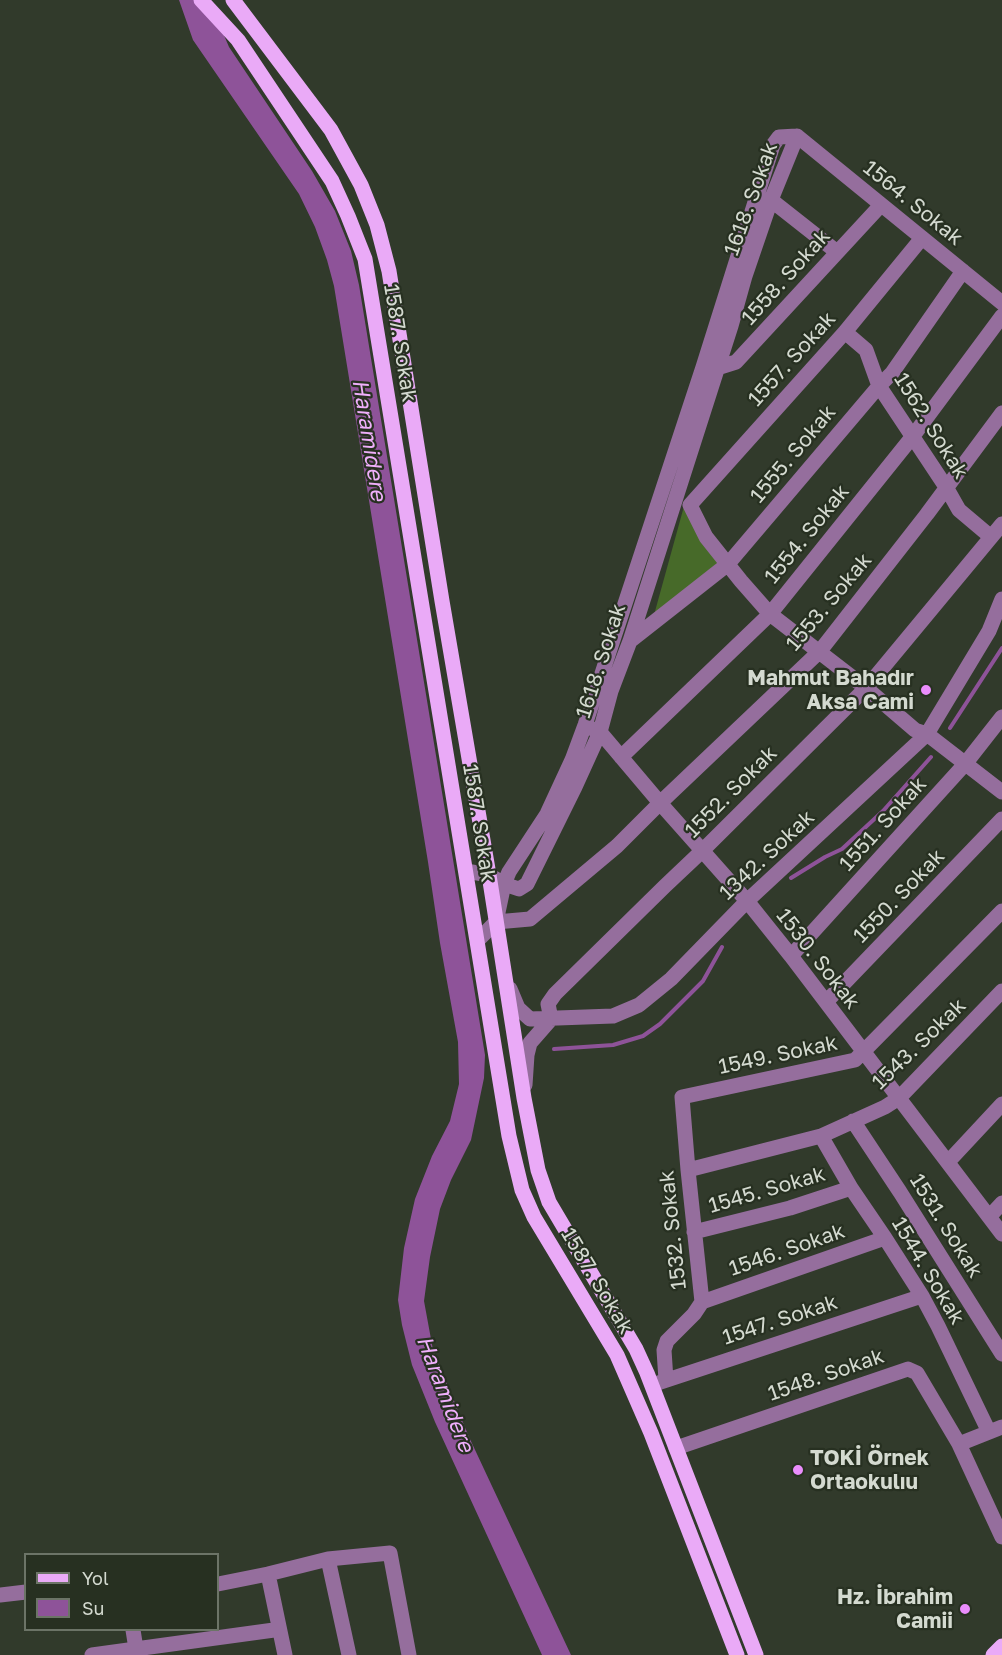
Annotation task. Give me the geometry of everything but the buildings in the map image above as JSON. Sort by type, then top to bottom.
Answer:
[{"type":"main road","name":"1587. Sokak","points":[[201,0],[238,40],[332,181],[365,259],[509,1136],[522,1190],[534,1217],[617,1354],[651,1433],[737,1655]]},
{"type":"main road","name":"1587. Sokak","points":[[233,0],[331,130],[361,185],[378,225],[389,271],[524,1098],[538,1170],[549,1202],[636,1349],[659,1383],[676,1448],[756,1655]]},
{"type":"main road","points":[[993,1655],[1002,1646]]},
{"type":"street","name":"1618. Sokak","points":[[496,922],[504,884],[509,872],[546,814],[572,760],[585,725],[703,367],[773,144],[779,137],[797,136],[771,200],[745,276],[630,641],[611,691],[600,732],[527,884],[519,889],[504,884]]},
{"type":"street","name":"1564. Sokak","points":[[797,136],[1002,303]]},
{"type":"street","points":[[771,200],[837,252]]},
{"type":"street","name":"1558. Sokak","points":[[717,369],[736,362],[881,205]]},
{"type":"street","name":"1557. Sokak","points":[[728,564],[706,537],[690,505],[845,332],[922,238]]},
{"type":"street","name":"1555. Sokak","points":[[630,641],[728,564],[892,373],[963,271]]},
{"type":"street","name":"1554. Sokak","points":[[621,757],[770,614],[913,436],[1002,316]]},
{"type":"street","name":"1562. Sokak","points":[[845,332],[866,350],[879,386],[959,510],[991,537]]},
{"type":"street","name":"1553. Sokak","points":[[496,922],[530,919],[617,846],[820,651],[1002,413]]},
{"type":"street","name":"1552. Sokak","points":[[524,1098],[530,1043],[551,1019],[548,1004],[555,994],[866,688],[1002,524]]},
{"type":"street","points":[[728,564],[770,614],[820,651],[915,730],[927,734],[1002,792]]},
{"type":"street","name":"1342. Sokak","points":[[506,980],[518,1008],[530,1019],[613,1016],[639,1005],[671,979],[747,901],[927,734],[989,631],[1002,599]]},
{"type":"street","name":"1551. Sokak","points":[[791,956],[965,764],[1002,717]]},
{"type":"street","name":"1530. Sokak","points":[[585,725],[600,732],[747,901],[1002,1234]]},
{"type":"street","name":"1550. Sokak","points":[[826,1002],[1002,819]]},
{"type":"street","points":[[466,871],[489,875],[504,884]]},
{"type":"street","name":"1549. Sokak","points":[[682,1097],[855,1060],[1002,911]]},
{"type":"street","points":[[478,940],[496,922]]},
{"type":"street","name":"1543. Sokak","points":[[688,1170],[821,1136],[885,1107],[899,1098],[1002,992]]},
{"type":"street","name":"1532. Sokak","points":[[659,1383],[667,1341],[694,1314],[702,1302],[682,1097]]},
{"type":"street","points":[[948,1162],[1002,1104]]},
{"type":"street","name":"1531. Sokak","points":[[853,1121],[1002,1354]]},
{"type":"street","name":"1544. Sokak","points":[[821,1136],[851,1188],[922,1296],[995,1429]]},
{"type":"street","name":"1545. Sokak","points":[[694,1232],[790,1208],[851,1188]]},
{"type":"street","points":[[990,1216],[1002,1203]]},
{"type":"street","name":"1546. Sokak","points":[[702,1302],[885,1238]]},
{"type":"street","name":"1547. Sokak","points":[[659,1383],[922,1296]]},
{"type":"street","name":"1548. Sokak","points":[[676,1448],[908,1369],[917,1373],[959,1444],[1002,1537]]},
{"type":"street","points":[[959,1444],[995,1429]]},
{"type":"street","points":[[219,1584],[328,1559],[390,1553],[409,1655]]},
{"type":"street","points":[[328,1559],[349,1655]]},
{"type":"street","points":[[268,1574],[285,1655]]},
{"type":"street","points":[[0,1595],[24,1592]]},
{"type":"street","points":[[92,1655],[137,1652],[279,1630]]},
{"type":"street","points":[[134,1631],[137,1652]]},
{"type":"green space","points":[[686,499],[696,529],[719,562],[654,615]]},
{"type":"water","name":"Haramidere","points":[[179,0],[209,0],[229,47],[312,171],[335,211],[351,251],[359,285],[485,1055],[484,1078],[471,1140],[451,1180],[440,1209],[424,1301],[433,1350],[469,1437],[571,1655],[542,1655],[435,1422],[412,1365],[402,1325],[398,1300],[404,1248],[415,1199],[432,1156],[450,1121],[459,1084],[458,1042],[334,286],[315,227],[299,194],[193,40]]},
{"type":"waterway","points":[[950,728],[1002,648]]},
{"type":"waterway","points":[[791,878],[842,849],[883,811],[931,757]]},
{"type":"waterway","points":[[554,1049],[613,1045],[643,1036],[660,1024],[703,981],[722,947]]},
{"type":"place","name":"Mahmut Bahadır Aksa Cami","points":[[926,690]]},
{"type":"place","name":"TOKİ Örnek Ortaokulıu","points":[[798,1470]]},
{"type":"place","name":"Hz. İbrahim Camii","points":[[965,1609]]}]
